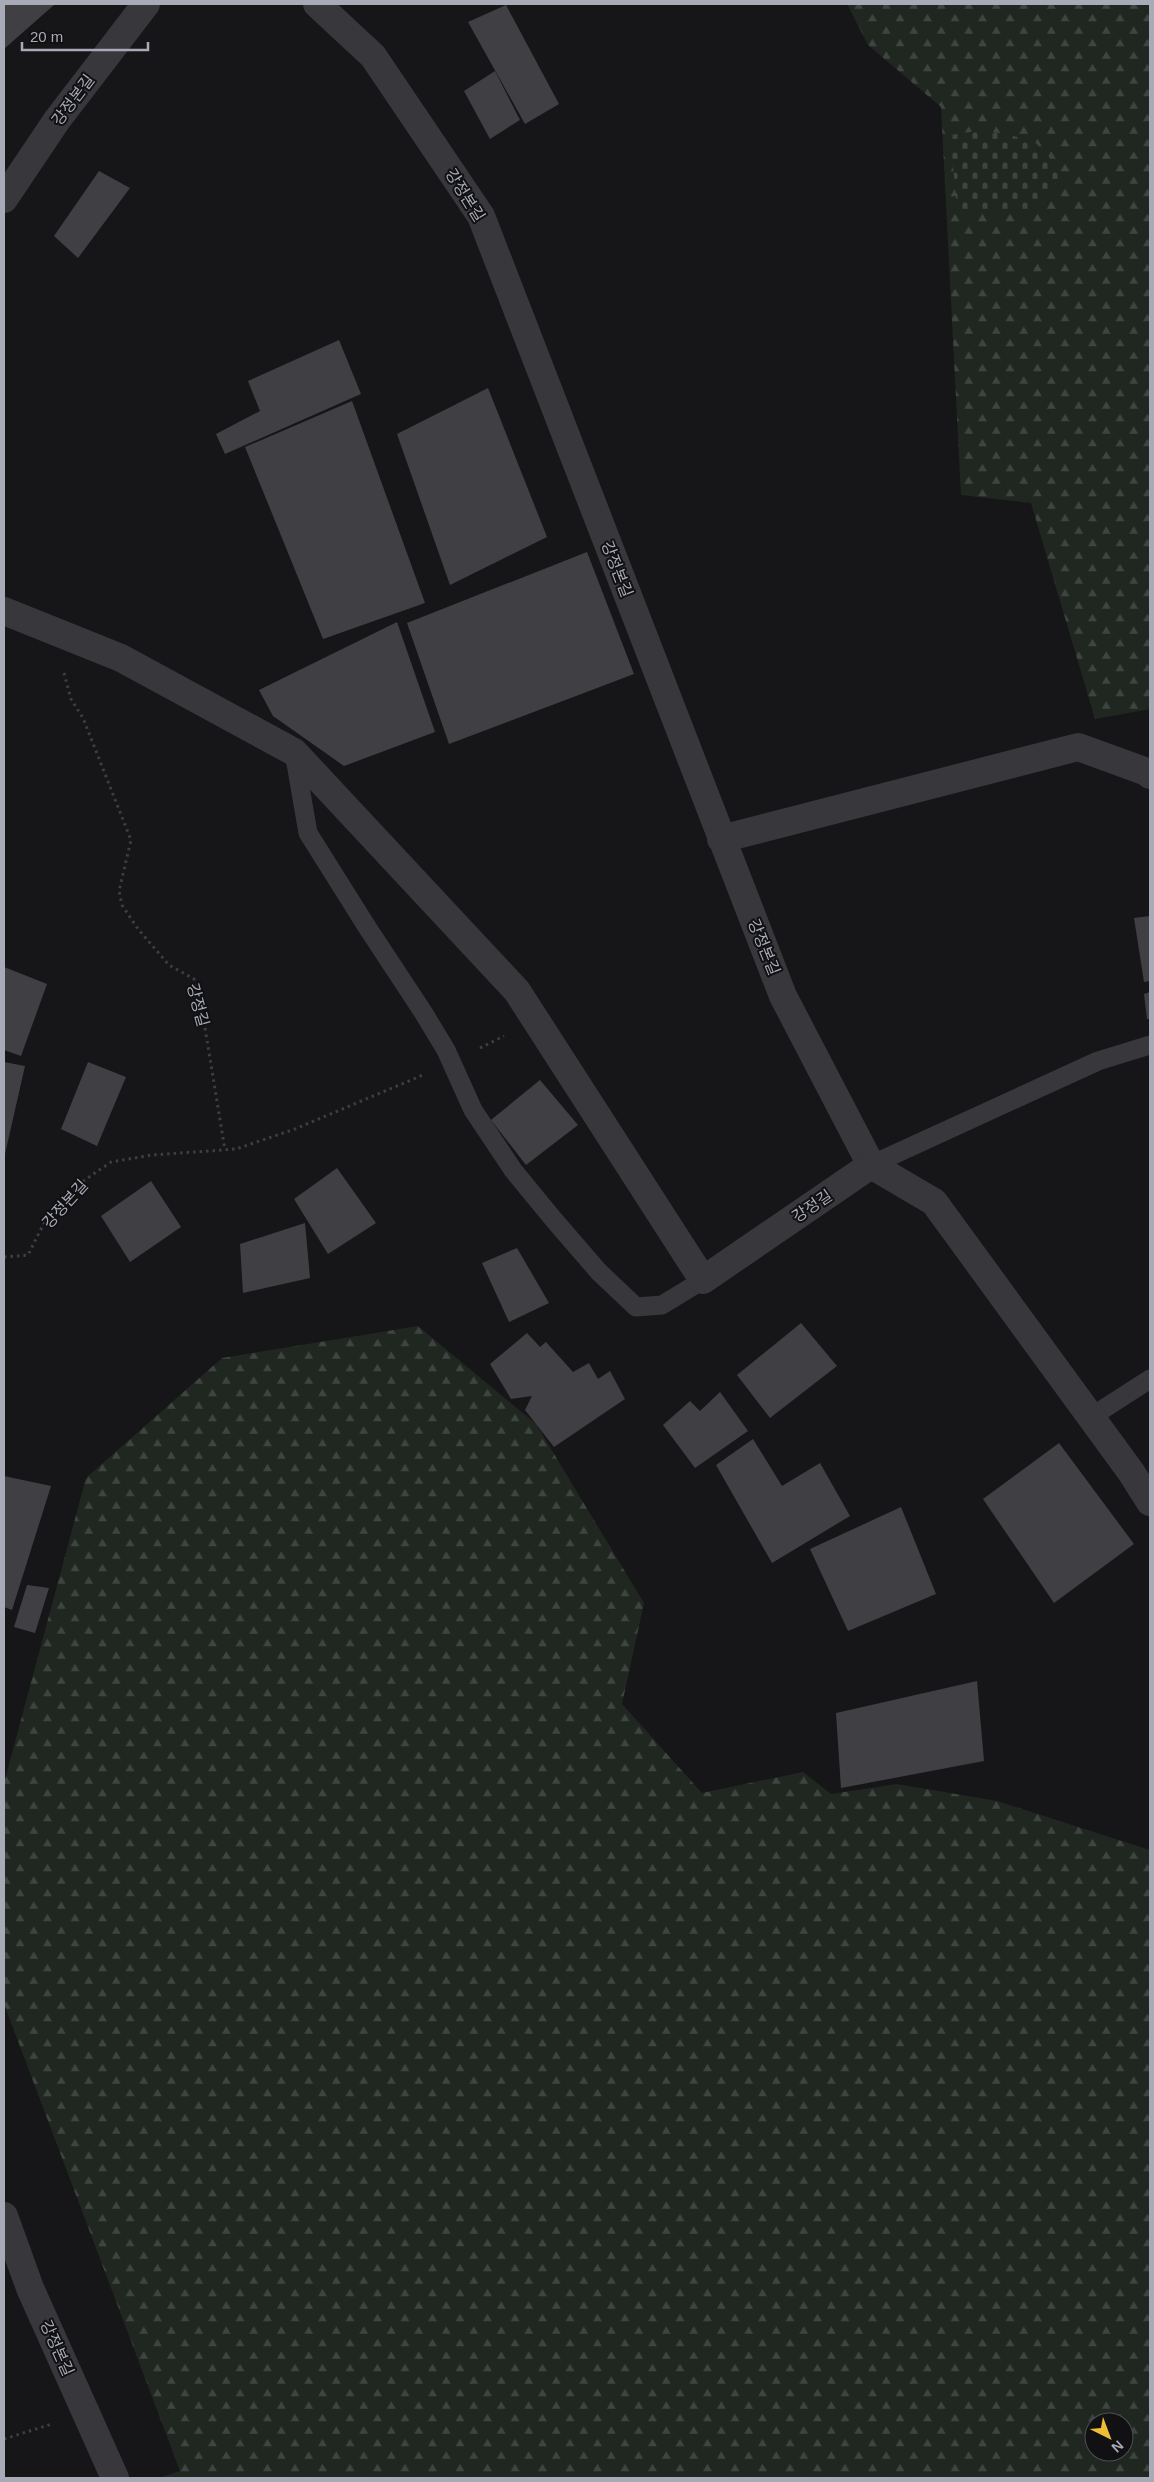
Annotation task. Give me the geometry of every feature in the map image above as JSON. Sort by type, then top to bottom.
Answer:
[{"type":"street","name":"강정본길","points":[[4,199],[58,120],[146,4]]},
{"type":"street","name":"강정본길","points":[[317,4],[373,56],[481,216],[783,996],[871,1165]]},
{"type":"street","points":[[4,611],[121,658],[294,752],[517,991],[703,1280]]},
{"type":"street","points":[[721,839],[1078,747],[1148,772],[1150,775]]},
{"type":"street","points":[[871,1165],[934,1202],[1091,1417],[1150,1502]]},
{"type":"street","name":"강정길","points":[[703,1280],[871,1165]]},
{"type":"street","name":"강정본길","points":[[4,2216],[30,2288],[115,2478]]},
{"type":"lane","name":"강정길","points":[[294,752],[308,832],[423,1012],[452,1062],[474,1110],[513,1170],[599,1272],[636,1307],[662,1305],[703,1280]]},
{"type":"lane","points":[[871,1165],[1098,1061],[1150,1045]]},
{"type":"lane","points":[[1091,1417],[1150,1379]]},
{"type":"path","name":"강정길","points":[[51,630],[71,699],[83,718],[131,840],[119,891],[122,906],[169,965],[194,979],[196,1000],[203,1016],[225,1150]]},
{"type":"path","points":[[225,1150],[236,1149],[296,1130],[452,1062],[536,1021]]},
{"type":"path","name":"강정본길","points":[[4,1257],[28,1255],[44,1223],[76,1186],[111,1162],[152,1155],[225,1150]]},
{"type":"path","points":[[4,2439],[86,2413]]},
{"type":"green space","points":[[847,4],[1150,4],[1150,709],[1095,719],[1031,503],[961,495],[941,107],[868,45]]},
{"type":"green space","points":[[983,130],[1033,140],[1049,157],[1059,177],[1039,210],[990,212],[957,208],[950,135]]},
{"type":"green space","points":[[418,1326],[536,1424],[644,1603],[622,1704],[702,1793],[803,1772],[831,1794],[897,1784],[997,1801],[1150,1850],[1150,2478],[159,2478],[180,2471],[4,2004],[4,1783],[86,1478],[222,1358]]},
{"type":"building","points":[[4,4],[55,4],[4,49]]},
{"type":"building","points":[[506,5],[559,104],[525,124],[468,22]]},
{"type":"building","points":[[495,71],[520,120],[490,139],[464,91]]},
{"type":"building","points":[[99,171],[130,188],[78,258],[54,236]]},
{"type":"building","points":[[339,340],[361,394],[225,454],[216,434],[260,411],[248,381]]},
{"type":"building","points":[[488,388],[547,537],[450,585],[397,434]]},
{"type":"building","points":[[352,401],[425,603],[323,639],[245,447]]},
{"type":"building","points":[[587,552],[634,674],[449,744],[407,623]]},
{"type":"building","points":[[397,622],[435,732],[344,766],[273,716],[259,690]]},
{"type":"building","points":[[1150,916],[1150,981],[1144,982],[1134,918]]},
{"type":"building","points":[[4,967],[47,984],[21,1056],[4,1050]]},
{"type":"building","points":[[1150,992],[1150,1019],[1147,1019],[1144,994]]},
{"type":"building","points":[[4,1062],[25,1066],[5,1154],[4,1154]]},
{"type":"building","points":[[88,1062],[126,1077],[97,1146],[61,1129]]},
{"type":"building","points":[[540,1080],[578,1125],[526,1165],[491,1120]]},
{"type":"building","points":[[337,1168],[376,1223],[328,1254],[294,1199]]},
{"type":"building","points":[[151,1181],[181,1227],[130,1262],[101,1216]]},
{"type":"building","points":[[305,1223],[310,1278],[243,1293],[240,1244]]},
{"type":"building","points":[[517,1248],[549,1303],[509,1322],[482,1263]]},
{"type":"building","points":[[801,1323],[837,1366],[770,1418],[737,1375]]},
{"type":"building","points":[[527,1333],[540,1347],[546,1342],[573,1372],[589,1363],[598,1379],[610,1371],[625,1399],[554,1447],[525,1410],[532,1396],[511,1399],[490,1364]]},
{"type":"building","points":[[720,1392],[748,1431],[695,1468],[663,1425],[690,1401],[700,1411]]},
{"type":"building","points":[[753,1439],[782,1486],[820,1463],[850,1516],[772,1563],[716,1465]]},
{"type":"building","points":[[1059,1443],[1134,1544],[1054,1603],[983,1499]]},
{"type":"building","points":[[4,1476],[51,1486],[12,1610],[4,1607]]},
{"type":"building","points":[[901,1507],[936,1594],[848,1631],[810,1549]]},
{"type":"building","points":[[27,1585],[49,1588],[35,1633],[14,1627]]},
{"type":"building","points":[[977,1681],[984,1761],[841,1788],[836,1713]]}]
